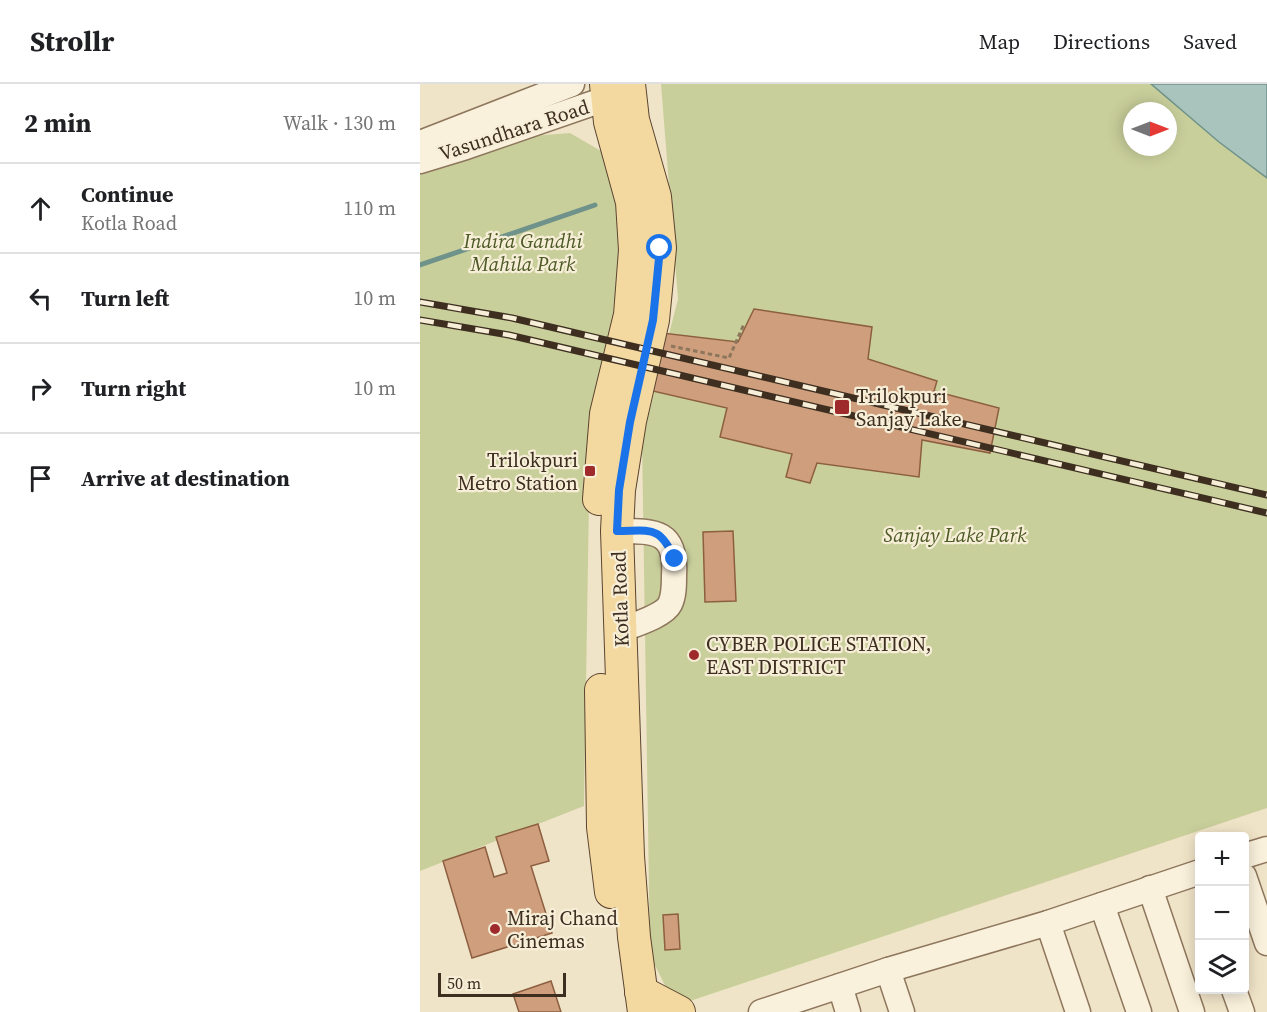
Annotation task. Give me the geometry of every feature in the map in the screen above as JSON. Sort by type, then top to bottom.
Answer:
[{"type":"main road","name":"Kotla Road","points":[[617,88],[633,120],[655,196],[660,248],[653,320],[630,422],[619,490],[617,531],[628,856],[636,1006]]},
{"type":"main road","name":"Kotla Road","points":[[617,88],[610,122],[632,202],[635,250],[630,315],[606,414],[599,496],[603,827],[636,1006]]},
{"type":"main road","points":[[636,1006],[679,1012]]},
{"type":"street","name":"Vasundhara Road","points":[[423,145],[572,84]]},
{"type":"street","name":"Vasundhara Road","points":[[423,145],[617,88]]},
{"type":"street","points":[[617,531],[653,531],[665,539],[675,559],[670,605],[659,614],[621,630]]},
{"type":"street","points":[[1249,855],[1267,849]]},
{"type":"street","points":[[761,1012],[793,1006],[840,986],[888,970],[1048,923],[1150,888],[1195,877]]},
{"type":"street","points":[[1248,886],[1267,943]]},
{"type":"street","points":[[1150,888],[1192,1012]]},
{"type":"street","points":[[1102,905],[1139,1012]]},
{"type":"street","points":[[1048,923],[1075,1011]]},
{"type":"street","points":[[888,970],[902,1012]]},
{"type":"street","points":[[840,986],[848,1012]]},
{"type":"street","points":[[1235,994],[1242,1012]]},
{"type":"path","points":[[649,341],[729,358],[744,324]]},
{"type":"green space","name":"Sanjay Lake Park","points":[[661,84],[1267,84],[1267,808],[675,1006],[650,955],[642,440],[678,299]]},
{"type":"green space","name":"Indira Gandhi Mahila Park","points":[[570,133],[601,151],[617,171],[627,256],[589,502],[584,806],[420,871],[420,172],[532,136]]},
{"type":"water","points":[[1151,84],[1267,84],[1267,178],[1219,142],[1177,106],[1177,102],[1172,102]]},
{"type":"building","name":"Trilokpuri Sanjay Lake","points":[[754,309],[872,327],[868,359],[937,381],[934,391],[999,408],[990,453],[922,440],[919,477],[817,463],[810,483],[786,477],[792,454],[720,437],[727,408],[644,389],[654,332],[738,342]]},
{"type":"building","points":[[733,531],[736,601],[705,602],[703,532]]},
{"type":"building","points":[[538,824],[549,861],[531,866],[552,933],[472,958],[443,861],[485,847],[494,877],[507,873],[496,837]]},
{"type":"building","points":[[678,914],[680,949],[665,950],[663,915]]},
{"type":"building","points":[[551,981],[561,1012],[519,1012],[513,994]]},
{"type":"waterway","points":[[420,265],[595,205]]},
{"type":"railway","points":[[420,302],[512,318],[1267,495]]},
{"type":"railway","points":[[420,320],[509,335],[1267,513]]},
{"type":"place","name":"Trilokpuri Sanjay Lake","points":[[842,407]]},
{"type":"place","name":"Trilokpuri Metro Station","points":[[590,471]]},
{"type":"place","name":"CYBER POLICE STATION, EAST DISTRICT","points":[[694,655]]},
{"type":"place","name":"Miraj Chand Cinemas","points":[[495,929]]},
{"type":"route","points":[[660,248],[653,320],[630,422],[619,490],[617,531],[653,531],[665,539],[675,559]]}]
